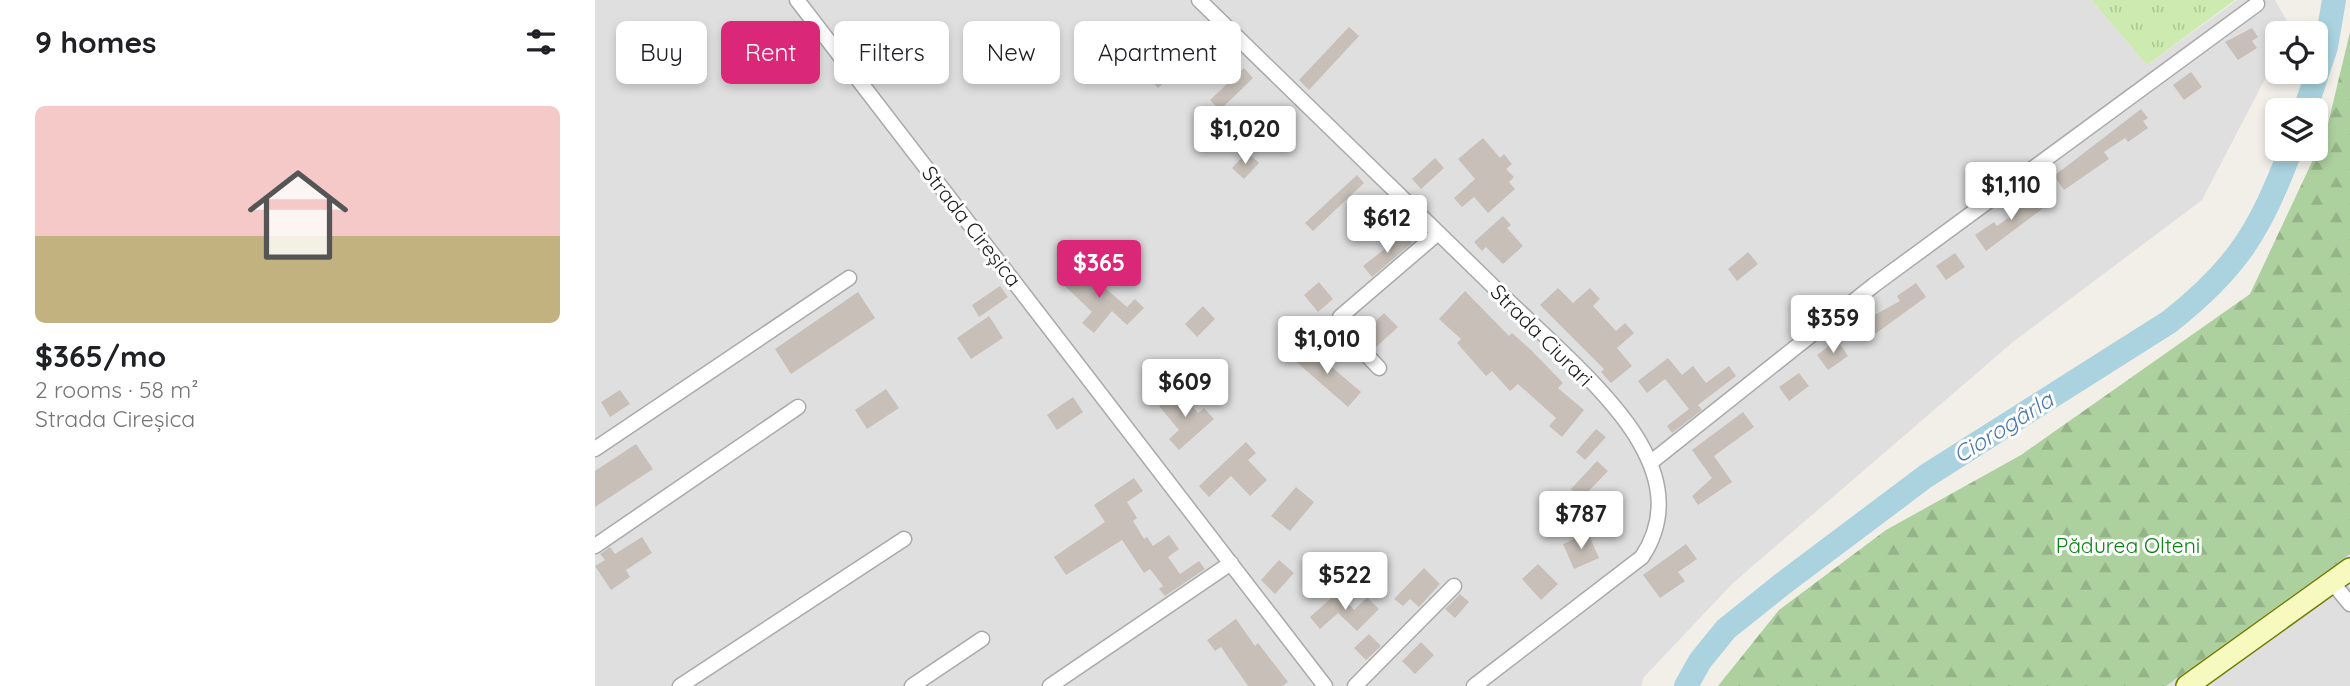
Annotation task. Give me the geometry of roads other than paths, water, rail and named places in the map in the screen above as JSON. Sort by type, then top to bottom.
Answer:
[{"type":"street","name":"Strada Cireșica","points":[[797,0],[1325,686]]},
{"type":"street","name":"Strada Ciurari","points":[[1199,0],[1625,419],[1650,463],[1661,506],[1654,538],[1642,556],[1474,686]]},
{"type":"street","points":[[1650,463],[1874,285],[2257,4]]},
{"type":"street","points":[[1380,368],[1341,328],[1340,317],[1438,233]]},
{"type":"street","points":[[595,449],[849,278]]},
{"type":"street","points":[[595,546],[798,407]]},
{"type":"street","points":[[680,686],[904,539]]},
{"type":"street","points":[[1051,686],[1231,563]]},
{"type":"street","points":[[2187,686],[2350,569]]},
{"type":"street","points":[[2332,582],[2350,604]]},
{"type":"street","points":[[1355,686],[1454,586]]},
{"type":"street","points":[[912,686],[982,639]]},
{"type":"waterway","name":"Ciorogârla","points":[[2309,98],[2326,47],[2334,0]]},
{"type":"waterway","name":"Ciorogârla","points":[[1686,686],[1700,661],[1726,629],[1781,585],[1926,476],[2169,322],[2193,302],[2213,284],[2244,246],[2269,203],[2286,161]]},
{"type":"park label","name":"Pădurea Olteni","points":[[2128,545]]}]
